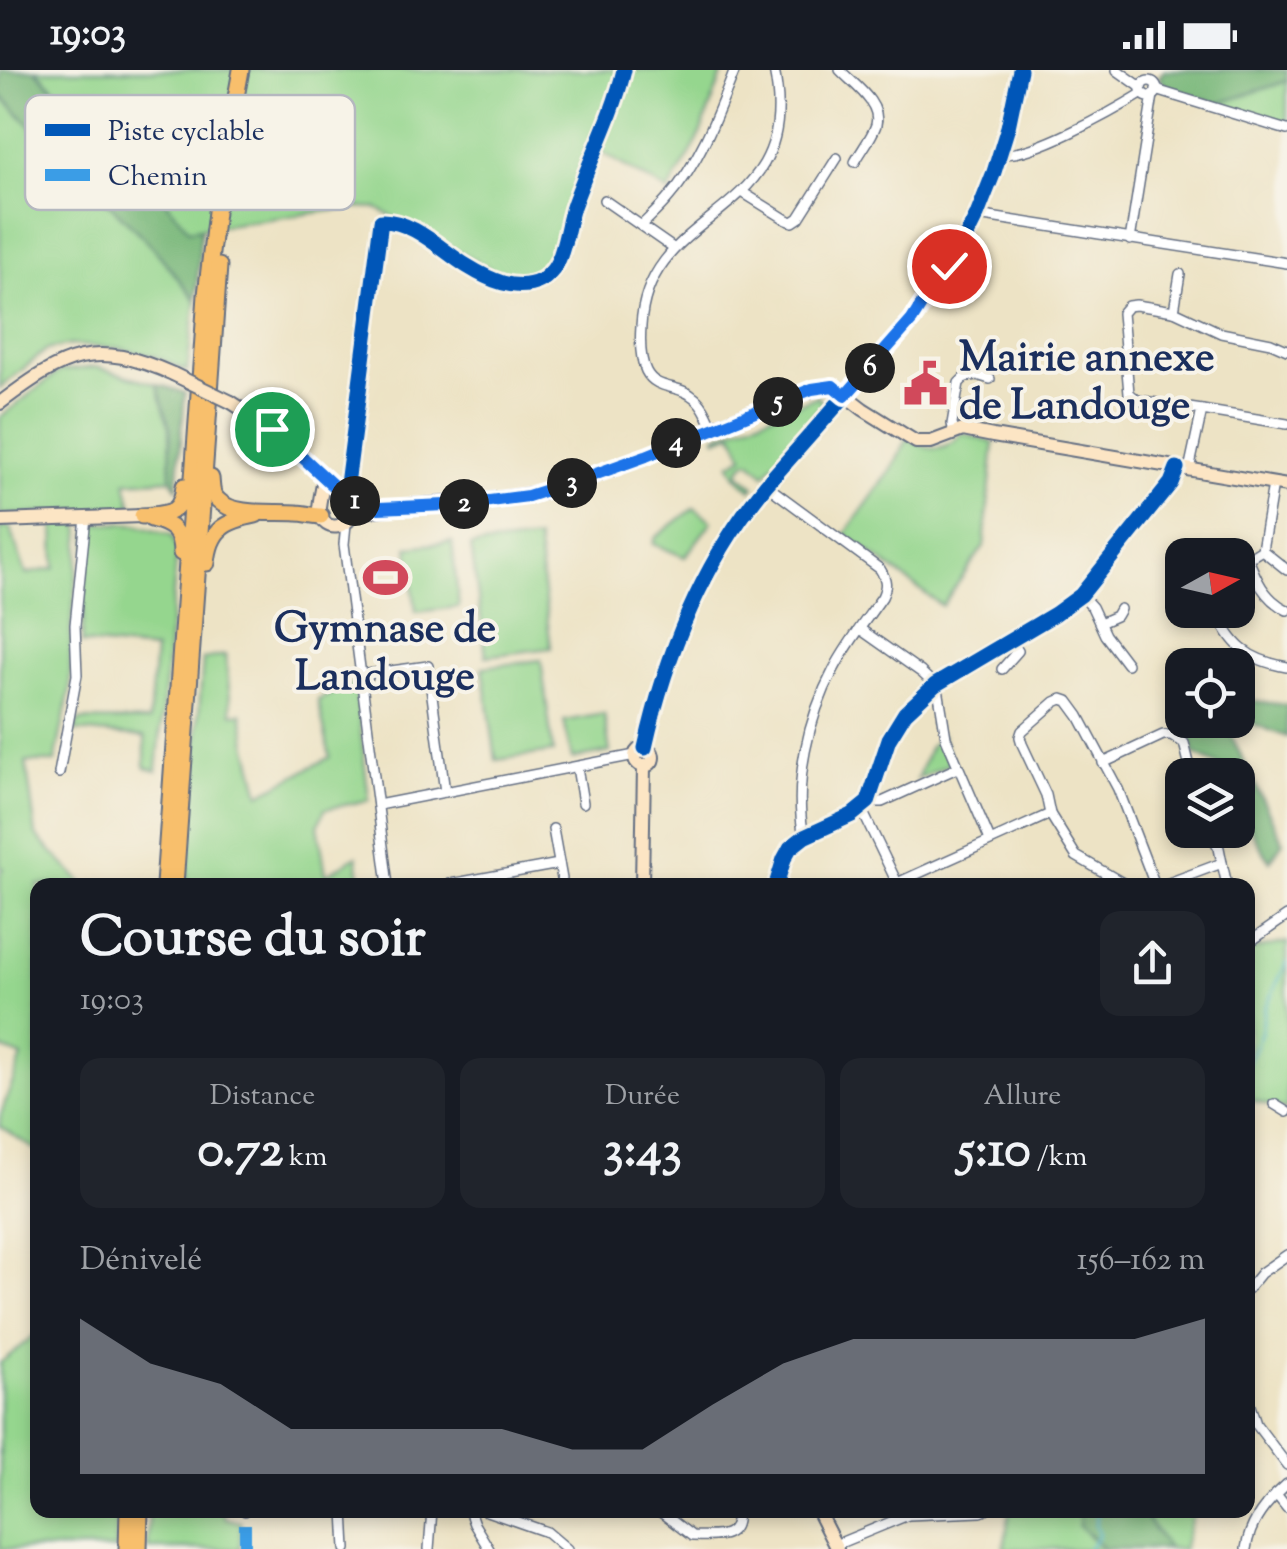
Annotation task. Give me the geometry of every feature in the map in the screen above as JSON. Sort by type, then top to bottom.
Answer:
[{"type":"highway","points":[[236,95],[241,70]]},
{"type":"highway","points":[[247,95],[251,70]]},
{"type":"highway","points":[[164,878],[197,418],[216,210]]},
{"type":"highway","points":[[175,878],[215,313],[227,210]]},
{"type":"highway","points":[[215,313],[218,358],[210,480],[213,494],[221,504],[265,513]]},
{"type":"highway","points":[[142,516],[170,512],[182,502],[188,444],[197,418]]},
{"type":"highway","points":[[191,656],[198,642],[211,539],[240,518],[337,507]]},
{"type":"highway","points":[[142,516],[166,523],[180,537],[183,606]]},
{"type":"highway","points":[[128,1518],[128,1549]]},
{"type":"highway","points":[[139,1549],[140,1518]]},
{"type":"main road","points":[[642,878],[641,757],[672,654],[694,599],[749,506],[918,313],[957,254],[977,216],[1008,127],[1020,70]]},
{"type":"main road","points":[[0,404],[41,372],[60,363],[102,354],[142,360],[232,402],[272,429],[324,478],[337,507],[467,504],[528,496],[600,473],[826,386],[833,386],[916,442],[931,442],[954,432],[972,430],[1280,485]]},
{"type":"main road","points":[[0,521],[142,516]]},
{"type":"main road","points":[[821,1518],[836,1547]]},
{"type":"street","points":[[387,878],[337,507],[381,221],[394,221],[413,229],[494,280],[515,286],[542,280],[557,265],[584,176],[619,92],[624,70]]},
{"type":"street","points":[[642,226],[682,180],[735,70]]},
{"type":"street","points":[[713,428],[695,398],[656,382],[644,368],[642,310],[652,281],[673,248],[742,192],[768,160],[780,106],[774,70]]},
{"type":"street","points":[[840,70],[874,106],[876,116],[876,125],[855,162]]},
{"type":"street","points":[[1117,70],[1149,89],[1287,130]]},
{"type":"street","points":[[1130,240],[1149,89],[1159,70]]},
{"type":"street","points":[[999,153],[1014,154],[1091,124],[1149,89]]},
{"type":"street","points":[[742,192],[793,222],[838,158]]},
{"type":"street","points":[[604,200],[673,248]]},
{"type":"street","points":[[977,216],[1287,263]]},
{"type":"street","points":[[1174,311],[1180,274]]},
{"type":"street","points":[[1287,350],[1271,343],[1221,334],[1174,311],[1136,305],[1128,306],[1122,313],[1128,394],[1137,400],[1287,424]]},
{"type":"street","points":[[954,432],[959,383],[964,377],[977,375],[990,379]]},
{"type":"street","points":[[778,878],[790,848],[864,805],[888,739],[905,713],[934,685],[1055,614],[1081,594],[1183,469],[1202,410]]},
{"type":"street","points":[[766,485],[886,578],[882,597],[835,667],[820,698],[804,764],[800,815],[804,837]]},
{"type":"street","points":[[1262,550],[1280,485]]},
{"type":"street","points":[[59,773],[77,675],[75,624],[86,518]]},
{"type":"street","points":[[1255,552],[1262,550]]},
{"type":"street","points":[[1262,550],[1287,570]]},
{"type":"street","points":[[1255,580],[1276,605],[1287,610]]},
{"type":"street","points":[[1081,594],[1092,607],[1105,636],[1127,664]]},
{"type":"street","points":[[1100,623],[1116,616],[1120,609]]},
{"type":"street","points":[[1224,628],[1235,644],[1262,662],[1287,668]]},
{"type":"street","points":[[860,629],[938,688],[946,738],[990,840]]},
{"type":"street","points":[[1002,669],[1018,651],[1010,639]]},
{"type":"street","points":[[361,675],[428,666],[445,792]]},
{"type":"street","points":[[1114,878],[1076,856],[1050,814],[1046,795],[1020,737],[1027,725],[1062,699],[1079,716],[1118,789],[1152,878]]},
{"type":"street","points":[[1104,763],[1171,734],[1184,743],[1188,758]]},
{"type":"street","points":[[378,806],[641,757]]},
{"type":"street","points":[[577,767],[583,803]]},
{"type":"street","points":[[864,805],[882,802],[957,768]]},
{"type":"street","points":[[864,805],[895,878]]},
{"type":"street","points":[[911,878],[1050,814]]},
{"type":"street","points":[[553,829],[562,878]]},
{"type":"street","points":[[1219,848],[1225,878]]},
{"type":"street","points":[[1182,878],[1222,863]]},
{"type":"street","points":[[483,878],[559,864]]},
{"type":"street","points":[[1255,937],[1287,916]]},
{"type":"street","points":[[1274,1104],[1287,1112]]},
{"type":"street","points":[[1255,1280],[1287,1255]]},
{"type":"street","points":[[1255,1421],[1287,1466]]},
{"type":"street","points":[[1246,1549],[1257,1516],[1287,1484]]},
{"type":"street","points":[[1276,1494],[1287,1508]]},
{"type":"street","points":[[344,1518],[346,1549]]},
{"type":"street","points":[[429,1549],[431,1518]]},
{"type":"street","points":[[472,1518],[489,1549]]},
{"type":"street","points":[[507,1518],[546,1532],[567,1549]]},
{"type":"street","points":[[668,1518],[692,1536],[728,1533],[734,1530],[737,1518]]},
{"type":"street","points":[[836,1547],[899,1518]]},
{"type":"green space","points":[[0,70],[35,70],[61,95],[25,95],[25,120],[0,95]]},
{"type":"green space","points":[[36,70],[724,70],[698,140],[668,192],[589,145],[554,255],[532,279],[512,280],[376,208],[355,207],[355,95],[61,95]]},
{"type":"green space","points":[[1164,70],[1287,70],[1287,81],[1218,104],[1165,87],[1159,77]]},
{"type":"green space","points":[[1287,81],[1287,125],[1218,104]]},
{"type":"green space","points":[[0,95],[25,120],[25,210],[116,210],[152,246],[196,300],[187,371],[154,356],[118,348],[70,345],[46,350],[0,388]]},
{"type":"green space","points":[[116,210],[173,210],[189,230],[201,228],[196,300],[152,246]]},
{"type":"green space","points":[[173,210],[335,210],[189,230]]},
{"type":"green space","points":[[96,367],[157,384],[170,429],[171,479],[126,482],[132,508],[124,511],[0,515],[0,417],[60,371]]},
{"type":"green space","points":[[157,384],[185,393],[177,488],[171,479],[170,429]]},
{"type":"green space","points":[[818,396],[823,404],[765,474],[750,461],[739,469],[739,474],[754,486],[751,490],[730,464],[744,456],[733,433],[717,439],[716,436]]},
{"type":"green space","points":[[962,433],[994,443],[984,546],[942,606],[845,534],[892,469],[908,438],[937,449],[950,445]]},
{"type":"green space","points":[[694,508],[712,521],[685,557],[653,544],[655,538]]},
{"type":"green space","points":[[78,523],[81,531],[71,630],[70,689],[55,762],[26,762],[36,835],[77,878],[30,878],[30,1146],[0,1126],[0,1116],[22,1057],[0,1048],[0,527],[10,528],[26,574],[55,568],[54,524]]},
{"type":"green space","points":[[96,523],[137,524],[172,535],[177,550],[157,771],[145,767],[145,737],[74,731],[79,720],[149,721],[155,650],[82,643],[88,533]]},
{"type":"green space","points":[[537,539],[551,648],[486,656],[471,546]]},
{"type":"green space","points":[[452,542],[459,607],[416,612],[408,547]]},
{"type":"green space","points":[[225,655],[232,714],[242,713],[260,794],[330,757],[318,700],[355,683],[369,800],[325,809],[318,825],[326,875],[357,856],[360,878],[187,878],[203,659]]},
{"type":"green space","points":[[541,660],[553,752],[496,760],[483,667]]},
{"type":"green space","points":[[1255,701],[1287,705],[1287,737],[1255,725]]},
{"type":"green space","points":[[604,714],[610,752],[572,759],[564,721]]},
{"type":"green space","points":[[941,735],[950,764],[917,779],[930,747]]},
{"type":"green space","points":[[1191,738],[1232,738],[1242,758],[1202,758],[1194,754]]},
{"type":"green space","points":[[1255,784],[1283,842],[1270,861],[1257,841]]},
{"type":"green space","points":[[1287,942],[1287,1110],[1255,1101],[1255,949]]},
{"type":"green space","points":[[30,1339],[30,1518],[116,1518],[116,1549],[0,1549],[0,1363]]},
{"type":"green space","points":[[149,1518],[225,1518],[241,1522],[240,1549],[148,1549]]},
{"type":"green space","points":[[1009,1518],[1080,1518],[1079,1526],[1104,1549],[1004,1549]]},
{"type":"green space","points":[[1080,1518],[1147,1518],[1168,1549],[1104,1549],[1079,1526]]},
{"type":"green space","points":[[1147,1518],[1192,1518],[1183,1549],[1168,1549]]},
{"type":"waterway","points":[[1255,1047],[1265,1008],[1287,962]]},
{"type":"waterway","points":[[1088,1549],[1099,1535],[1096,1518]]},
{"type":"marked path","points":[[245,1518],[245,1549]]},
{"type":"cycle path","points":[[346,492],[381,221],[404,225],[493,280],[521,286],[542,280],[559,260],[573,207],[624,70]]},
{"type":"cycle path","points":[[645,748],[676,643],[724,545],[766,485],[912,320],[957,255],[994,172],[1020,70]]},
{"type":"cycle path","points":[[778,878],[790,848],[804,837],[852,815],[868,802],[889,739],[905,713],[935,685],[1081,595],[1171,483],[1177,468]]},
{"type":"place","name":"Mairie annexe de Landouge","points":[[926,384]]},
{"type":"place","name":"Gymnase de Landouge","points":[[385,577]]},
{"type":"route","points":[[272,429],[338,490],[379,508],[467,504],[528,496],[646,456],[812,389],[833,386],[845,396],[918,313],[949,266]]}]
